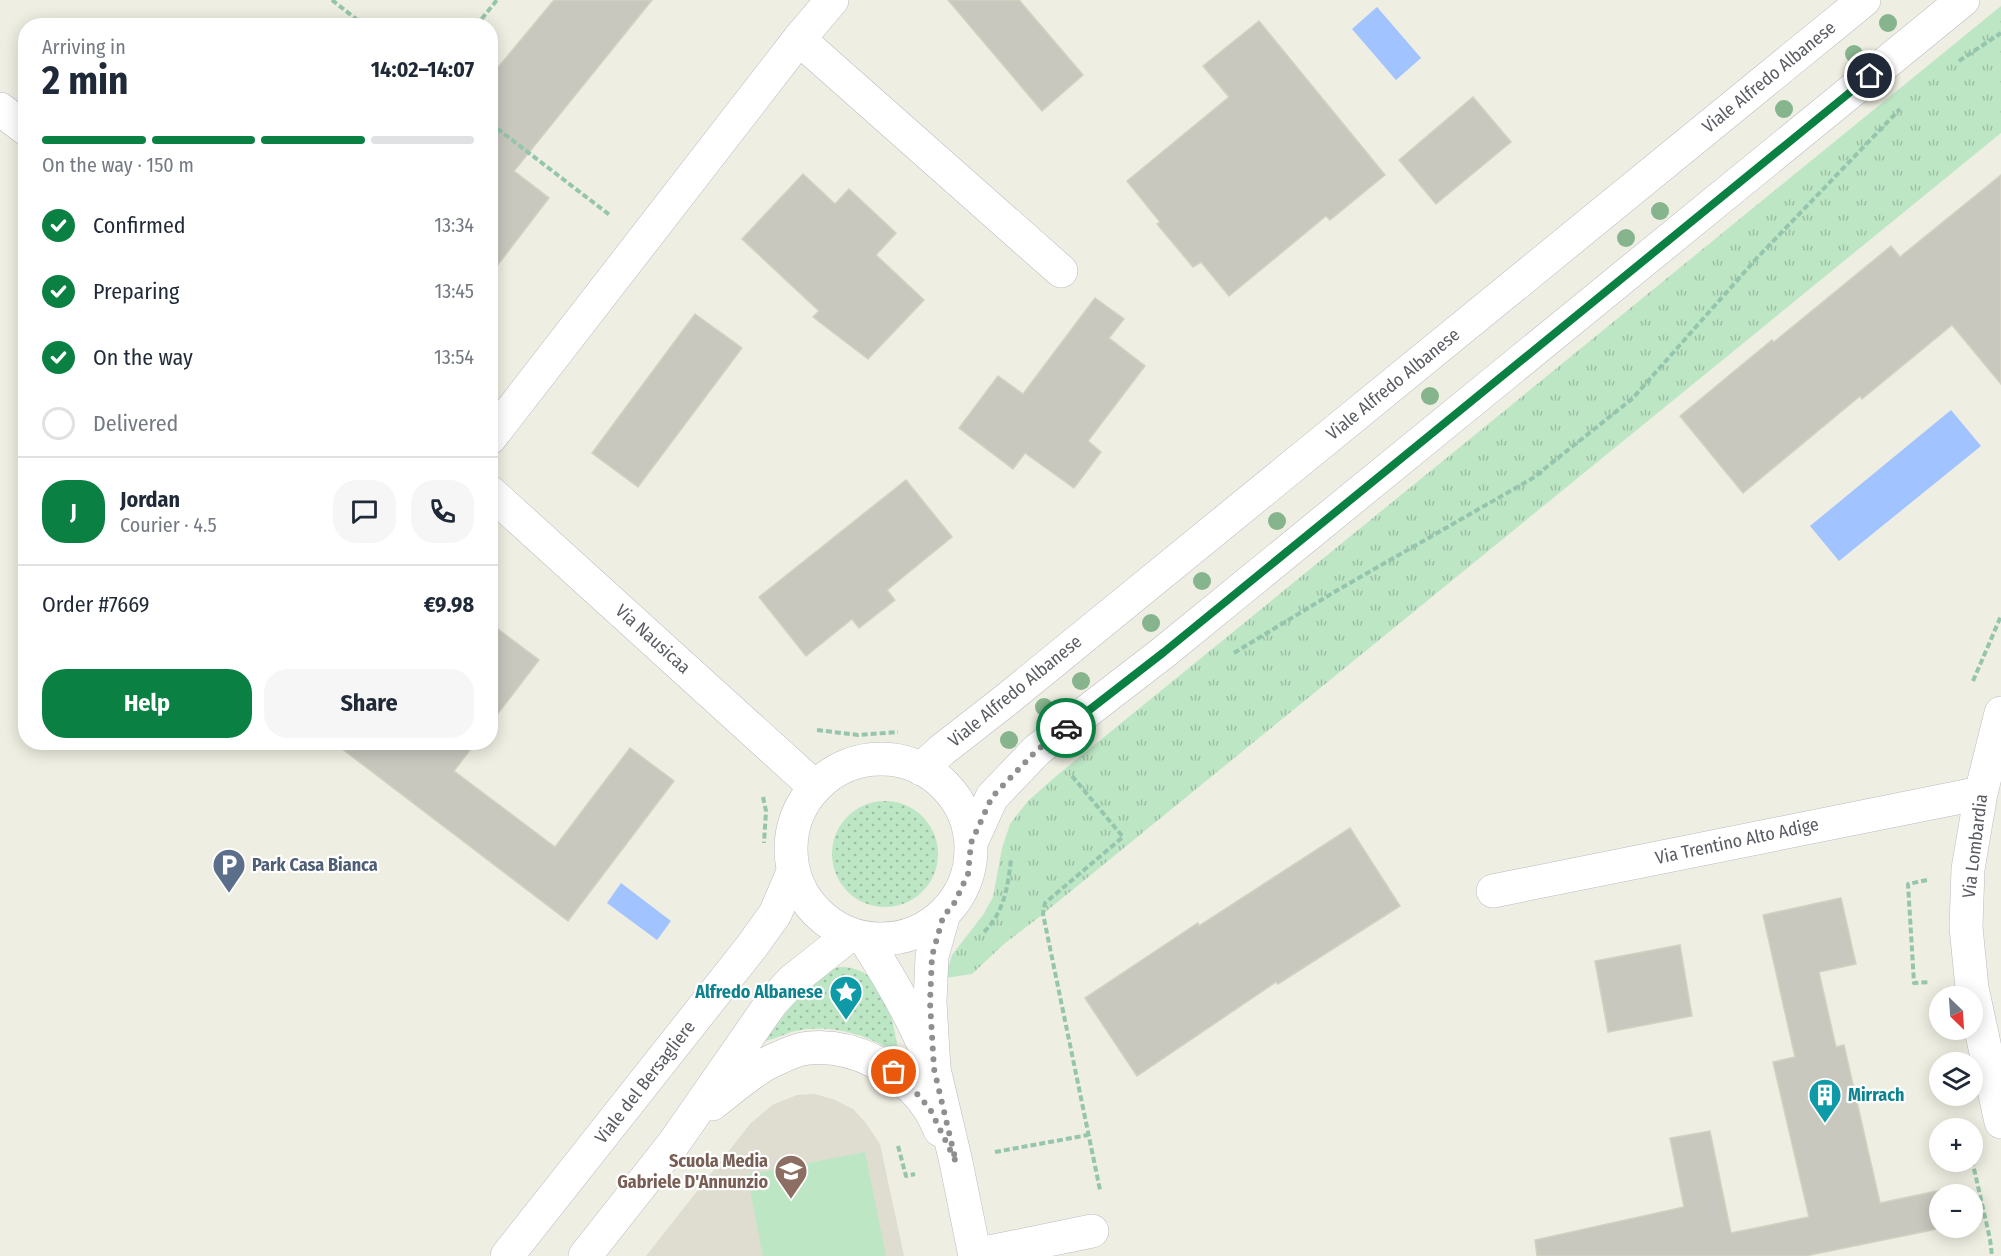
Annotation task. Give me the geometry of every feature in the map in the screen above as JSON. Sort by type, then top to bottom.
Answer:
[{"type":"street","points":[[498,428],[799,39],[832,0]]},
{"type":"street","name":"Viale Alfredo Albanese","points":[[921,769],[1864,0]]},
{"type":"street","points":[[971,843],[992,797],[1037,750],[1164,652],[1962,0]]},
{"type":"street","points":[[799,39],[1061,271]]},
{"type":"street","points":[[0,109],[18,123]]},
{"type":"street","name":"Via Nausicaa","points":[[498,499],[815,787]]},
{"type":"street","name":"Via Lombardia","points":[[2001,713],[1981,793],[1968,869],[1966,927],[1972,988],[2001,1122]]},
{"type":"street","points":[[888,759],[905,761],[921,769],[930,773],[951,792],[966,816],[971,843],[968,874],[955,902],[943,917],[912,934],[888,939],[858,936],[822,918],[804,897],[793,872],[790,842],[798,813],[815,787],[833,772],[856,762],[888,759]]},
{"type":"street","name":"Via Trentino Alto Adige","points":[[1493,891],[1981,793]]},
{"type":"street","name":"Viale del Bersagliere","points":[[507,1256],[752,946],[775,914],[793,872]]},
{"type":"street","points":[[943,917],[932,956],[930,1002],[934,1069],[975,1255],[1097,1216]]},
{"type":"street","points":[[858,936],[910,1014],[934,1069]]},
{"type":"street","points":[[585,1256],[691,1119],[771,1002],[793,980],[858,936]]},
{"type":"street","points":[[691,1119],[769,1062],[801,1049],[830,1048],[858,1054],[879,1064],[894,1072],[911,1087],[930,1109],[956,1162]]},
{"type":"path","points":[[332,0],[355,18]]},
{"type":"path","points":[[483,18],[498,0]]},
{"type":"path","points":[[1953,65],[2001,33]]},
{"type":"path","points":[[1225,658],[1533,477],[1633,398],[1756,259],[1908,101]]},
{"type":"path","points":[[498,129],[643,241]]},
{"type":"path","points":[[810,724],[818,731],[858,735],[898,732]]},
{"type":"path","points":[[1063,784],[1081,769]]},
{"type":"path","points":[[1072,776],[1123,837],[1044,903],[1043,914],[1088,1135],[1097,1216]]},
{"type":"path","points":[[762,790],[766,811],[763,849]]},
{"type":"path","points":[[978,938],[995,921],[1002,905],[1012,857]]},
{"type":"path","points":[[1006,1150],[1088,1135]]},
{"type":"path","points":[[896,1141],[906,1176],[924,1171]]},
{"type":"path","points":[[1975,1172],[1992,1256]]},
{"type":"shaded area","name":"Scuola Media Gabriele D'Annunzio","points":[[814,1094],[833,1099],[853,1109],[880,1144],[904,1256],[646,1256],[750,1124],[772,1105],[797,1095]]},
{"type":"green space","points":[[2001,6],[2001,133],[1004,944],[972,974],[945,978],[952,955],[983,915],[993,897],[1002,848],[1010,824],[1028,801]]},
{"type":"green space","points":[[885,801],[905,805],[922,817],[934,834],[938,854],[934,874],[922,891],[905,903],[885,907],[865,903],[848,891],[836,874],[832,854],[836,834],[848,817],[865,805]]},
{"type":"green space","points":[[839,967],[855,969],[868,975],[877,985],[890,1011],[899,1055],[875,1041],[833,1029],[805,1029],[765,1041],[796,999],[821,974]]},
{"type":"green space","points":[[865,1152],[886,1256],[763,1256],[747,1175]]},
{"type":"water","points":[[1377,7],[1421,58],[1396,80],[1352,29]]},
{"type":"water","points":[[1951,410],[1981,446],[1839,561],[1810,526]]},
{"type":"water","points":[[621,883],[671,921],[657,940],[607,903]]},
{"type":"building","points":[[554,0],[652,0],[514,171],[549,198],[498,265],[498,67]]},
{"type":"building","points":[[948,0],[1019,0],[1083,75],[1042,111]]},
{"type":"building","points":[[1259,21],[1385,175],[1330,220],[1326,216],[1229,296],[1201,262],[1193,267],[1157,224],[1160,222],[1127,181],[1229,97],[1203,66]]},
{"type":"building","points":[[1473,97],[1511,142],[1436,204],[1399,160]]},
{"type":"building","points":[[803,174],[835,204],[849,189],[896,233],[876,255],[924,300],[868,359],[813,317],[819,311],[742,239]]},
{"type":"building","points":[[2001,175],[2001,384],[1952,325],[1862,399],[1860,396],[1743,493],[1680,416],[1891,246],[1900,257]]},
{"type":"building","points":[[1095,298],[1124,319],[1109,338],[1145,366],[1088,441],[1101,452],[1074,488],[1025,453],[1013,469],[959,428],[998,376],[1023,394]]},
{"type":"building","points":[[695,314],[742,348],[638,487],[592,453]]},
{"type":"building","points":[[906,480],[952,537],[887,590],[895,600],[859,628],[852,619],[806,656],[759,597]]},
{"type":"building","points":[[498,629],[539,660],[498,714]]},
{"type":"building","points":[[630,748],[674,781],[568,921],[344,750],[470,750],[454,771],[555,847]]},
{"type":"building","points":[[1350,828],[1400,906],[1278,984],[1276,982],[1137,1076],[1085,998],[1198,923],[1199,926]]},
{"type":"building","points":[[1841,898],[1856,964],[1819,972],[1836,1047],[1844,1045],[1880,1203],[1929,1193],[1929,1231],[1805,1256],[1537,1256],[1535,1240],[1684,1207],[1670,1138],[1710,1131],[1731,1233],[1809,1217],[1773,1062],[1795,1057],[1763,915]]},
{"type":"building","points":[[1680,945],[1692,1016],[1608,1032],[1595,961]]},
{"type":"way so far","points":[[894,1072],[930,1109],[956,1162],[934,1069],[930,1002],[932,956],[943,917],[955,902],[968,874],[971,843],[992,797],[1037,750],[1066,728]]},
{"type":"place","name":"Park Casa Bianca","points":[[229,894]]},
{"type":"place","name":"Alfredo Albanese","points":[[846,1021]]},
{"type":"place","name":"Mirrach","points":[[1825,1124]]},
{"type":"place","name":"Scuola Media Gabriele D'Annunzio","points":[[791,1200]]},
{"type":"route","points":[[1066,728],[1164,652],[1870,76]]}]
